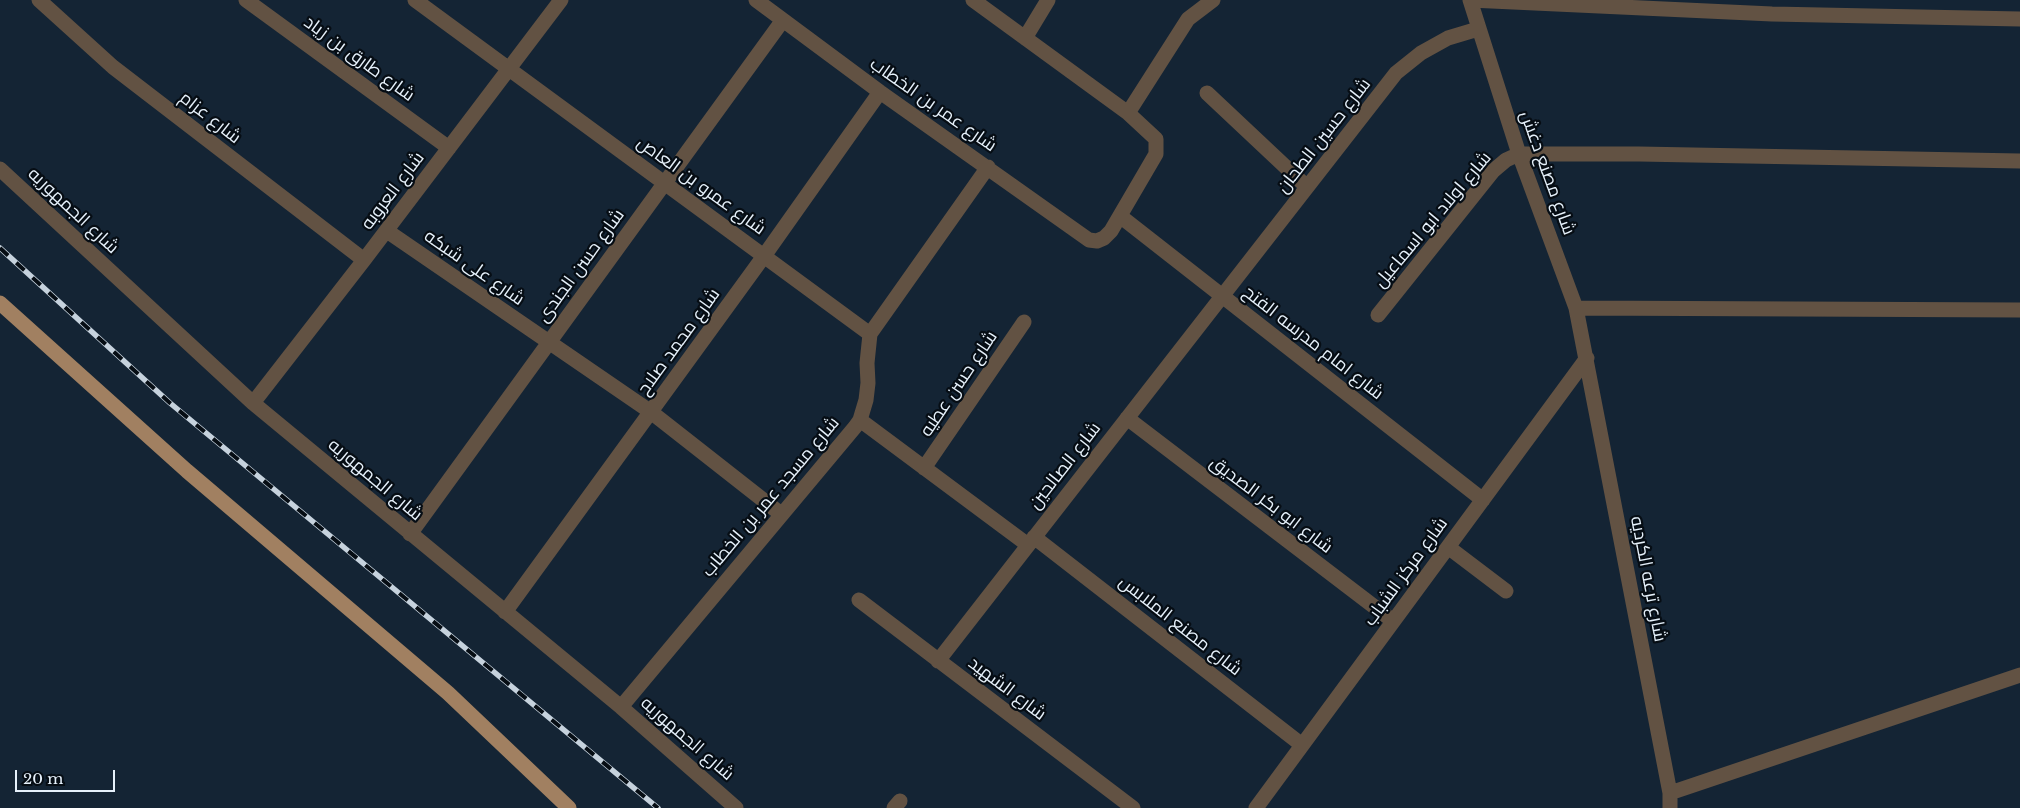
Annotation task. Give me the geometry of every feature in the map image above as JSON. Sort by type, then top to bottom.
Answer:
[{"type":"main road","points":[[0,303],[187,471],[448,693],[569,808]]},
{"type":"street","name":"شارع عزام","points":[[39,0],[113,67],[364,260]]},
{"type":"street","name":"شارع طارق بن زياد","points":[[246,0],[449,148]]},
{"type":"street","name":"شارع عمرو بن العاص","points":[[415,0],[870,334]]},
{"type":"street","name":"شارع العروبه","points":[[253,403],[561,0]]},
{"type":"street","name":"شارع عمر بن الخطاب","points":[[756,0],[880,92],[1089,240],[1097,241],[1104,238],[1111,231],[1120,216]]},
{"type":"street","points":[[973,0],[1128,113],[1156,139],[1156,154],[1120,216]]},
{"type":"street","points":[[1025,38],[1048,0]]},
{"type":"street","points":[[1128,113],[1188,19],[1214,0]]},
{"type":"street","points":[[1470,0],[1772,14],[2020,19]]},
{"type":"street","name":"شارع مصنع دغش","points":[[1470,0],[1519,154],[1576,308],[1587,358]]},
{"type":"street","name":"شارع حسن الجندى","points":[[410,534],[783,20]]},
{"type":"street","name":"شارع حسين الطحان","points":[[1223,296],[1396,73],[1421,53],[1448,38],[1478,29]]},
{"type":"street","name":"شارع محمد صلاح","points":[[505,612],[764,256],[880,92]]},
{"type":"street","points":[[1206,93],[1307,187]]},
{"type":"street","points":[[1519,154],[1639,154],[2020,161]]},
{"type":"street","name":"شارع اولاد ابو اسماعيل","points":[[1378,315],[1493,171],[1506,160],[1519,154]]},
{"type":"street","name":"شارع مسجد عمر بن الخطاب","points":[[621,707],[781,514],[852,432],[860,420],[866,400],[870,334],[988,167]]},
{"type":"street","name":"شارع الجمهوريه","points":[[0,169],[253,403],[621,707],[736,808]]},
{"type":"street","name":"شارع امام مدرسه الفتح","points":[[1120,216],[1483,500]]},
{"type":"street","name":"شارع على شبكه","points":[[387,230],[651,412],[781,514]]},
{"type":"street","name":"شارع الصالحين","points":[[938,661],[1223,296]]},
{"type":"street","points":[[1576,308],[2020,310]]},
{"type":"street","name":"شارع حسن عطيه","points":[[924,468],[1024,322]]},
{"type":"street","name":"شارع مركز الشباب","points":[[1256,808],[1587,358]]},
{"type":"street","name":"شارع ترعه الكرديه","points":[[1587,358],[1670,801]]},
{"type":"street","name":"شارع ابو بكر الصديق","points":[[1127,418],[1393,621]]},
{"type":"street","name":"شارع مصنع الملابس","points":[[860,420],[924,468],[1031,541],[1302,745]]},
{"type":"street","points":[[1448,547],[1506,591]]},
{"type":"street","name":"شارع الشهيد","points":[[859,600],[1133,808]]},
{"type":"street","points":[[1670,801],[2020,675]]},
{"type":"railway","points":[[0,248],[170,403],[658,808]]}]
